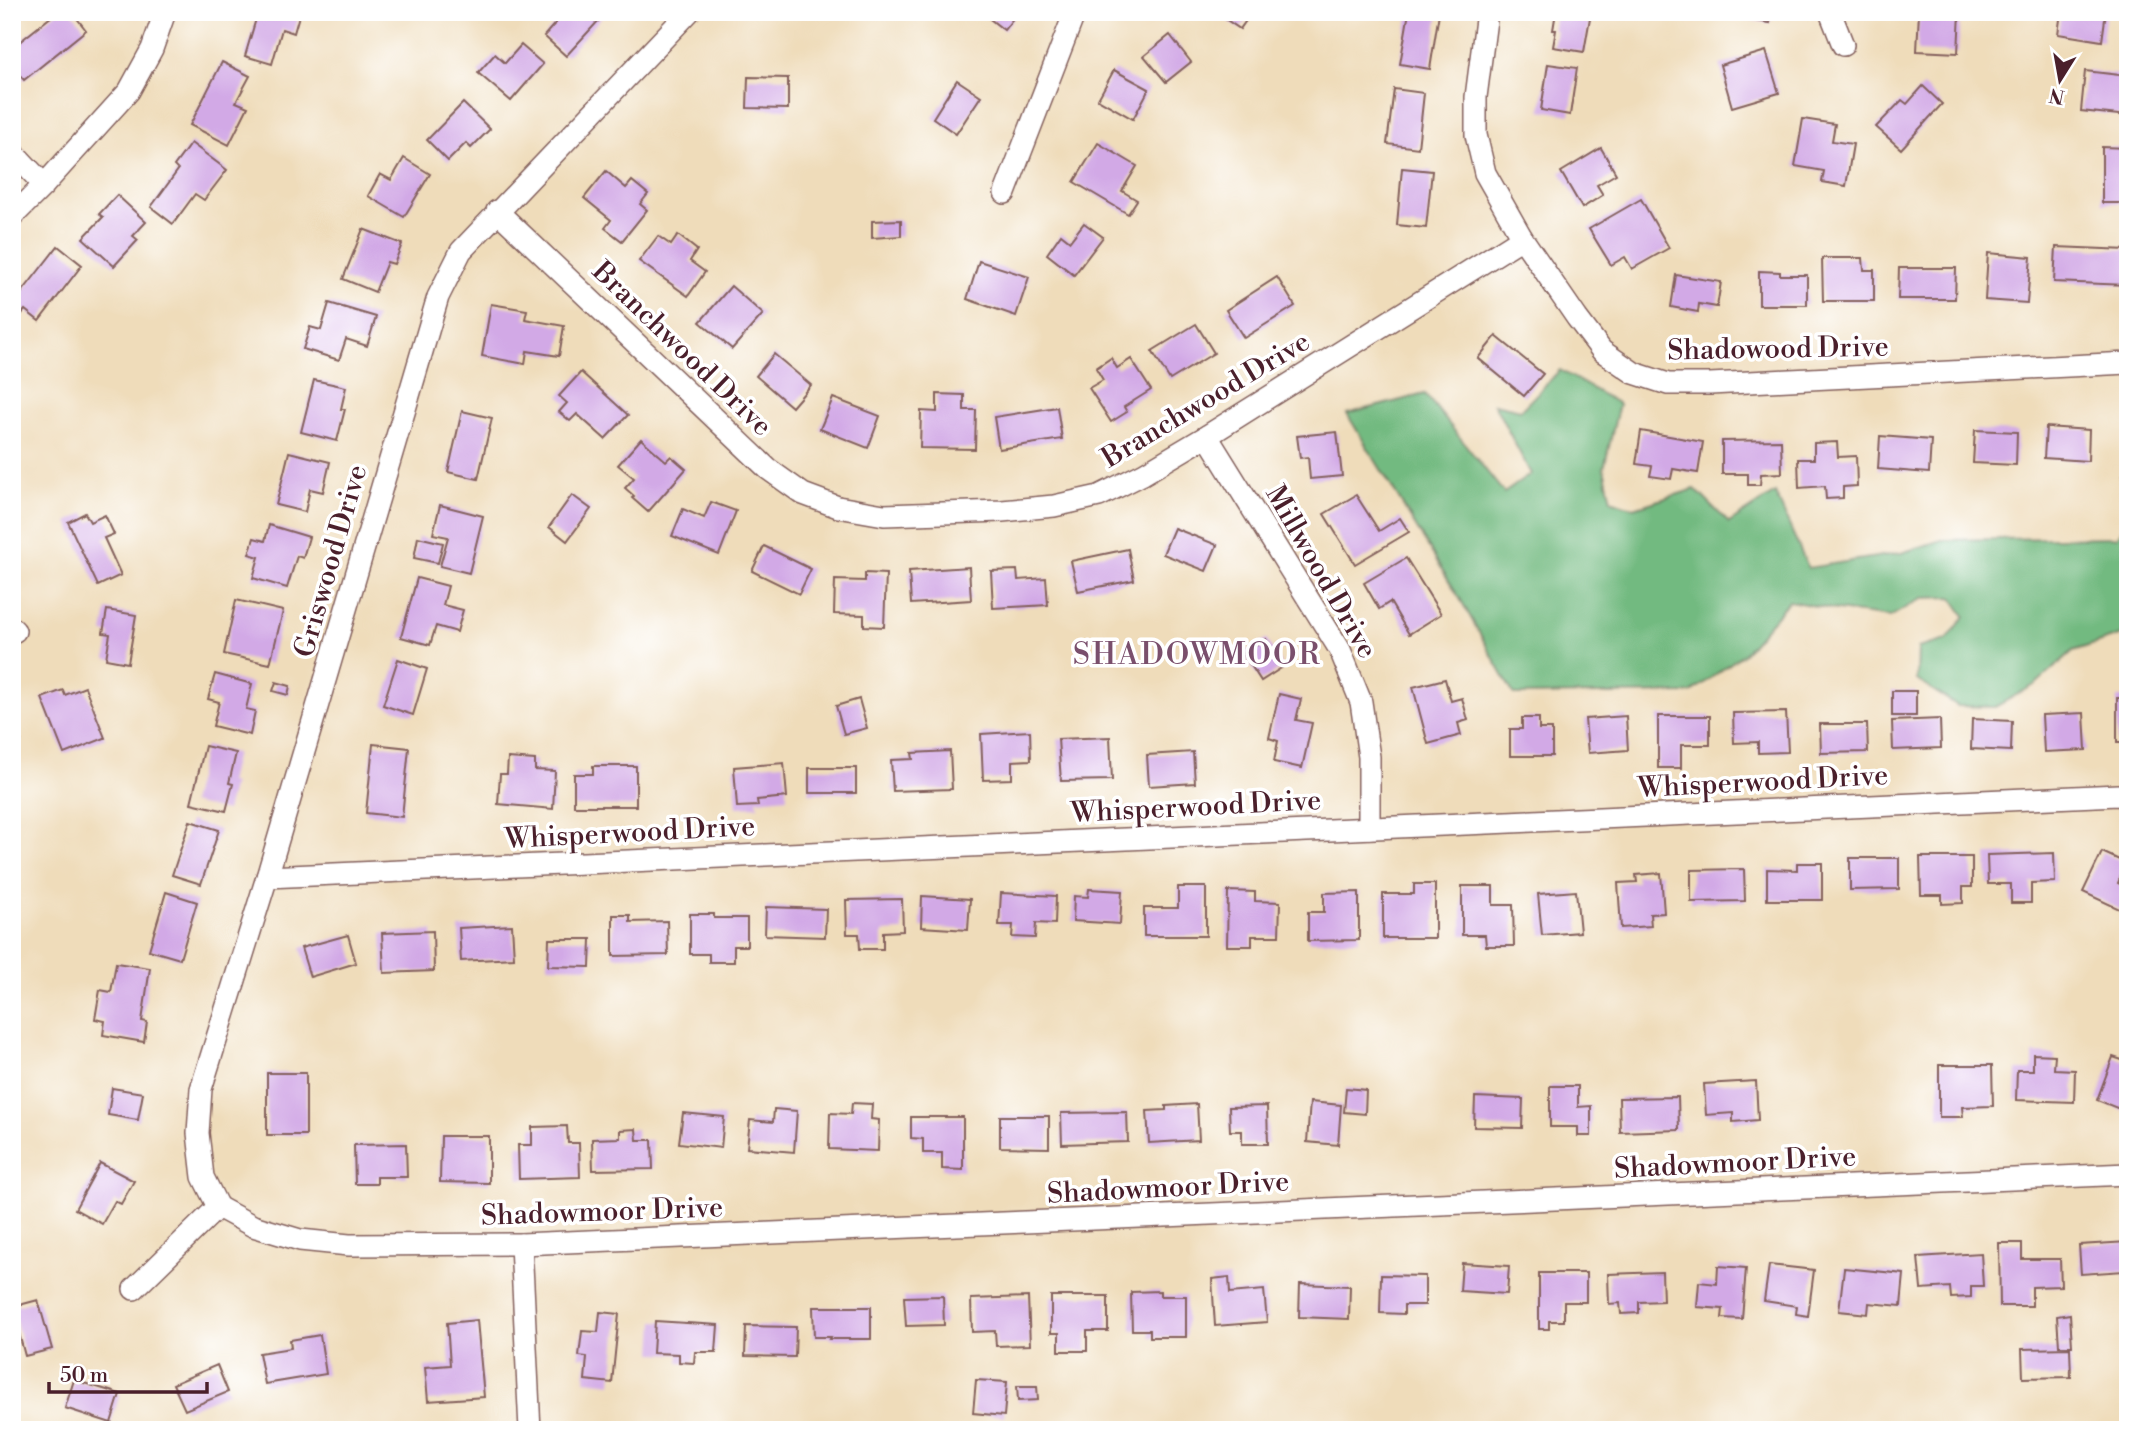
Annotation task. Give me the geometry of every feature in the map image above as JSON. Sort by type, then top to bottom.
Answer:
[{"type":"street","points":[[12,217],[129,91],[152,49],[165,12]]},
{"type":"street","name":"Griswood Drive","points":[[218,1207],[203,1177],[198,1133],[201,1089],[267,877],[438,297],[461,251],[689,12]]},
{"type":"street","points":[[1004,193],[1075,12]]},
{"type":"street","name":"Shadowood Drive","points":[[1487,12],[1476,96],[1475,135],[1485,173],[1522,238],[1602,351],[1634,373],[1668,384],[1710,384],[2128,363]]},
{"type":"street","points":[[1830,12],[1843,46]]},
{"type":"street","points":[[12,151],[44,185]]},
{"type":"street","name":"Branchwood Drive","points":[[496,212],[768,469],[803,494],[838,507],[884,515],[1054,506],[1098,496],[1143,474],[1207,436],[1522,238]]},
{"type":"street","name":"Millwood Drive","points":[[1207,436],[1340,650],[1361,702],[1369,757],[1369,828]]},
{"type":"street","name":"Whisperwood Drive","points":[[267,877],[2118,795],[2128,797]]},
{"type":"street","name":"Shadowmoor Drive","points":[[218,1207],[253,1226],[300,1240],[349,1245],[521,1244],[2128,1174]]},
{"type":"street","points":[[134,1289],[218,1207]]},
{"type":"street","points":[[521,1244],[530,1430]]},
{"type":"green space","points":[[1560,370],[1619,404],[1604,468],[1611,500],[1634,508],[1695,489],[1729,523],[1775,493],[1808,568],[1901,553],[1942,540],[2117,537],[2128,521],[2128,633],[2073,651],[2036,684],[1995,707],[1958,706],[1917,680],[1918,648],[1947,640],[1965,616],[1952,597],[1922,598],[1890,617],[1789,601],[1744,653],[1691,693],[1514,695],[1462,602],[1347,414],[1425,394],[1504,493],[1531,474],[1494,404],[1521,410]]},
{"type":"building","points":[[57,12],[72,12],[86,30],[24,80],[12,66],[12,48]]},
{"type":"building","points":[[258,12],[300,12],[294,33],[282,29],[272,64],[245,56]]},
{"type":"building","points":[[565,12],[595,12],[601,18],[566,56],[544,36]]},
{"type":"building","points":[[981,12],[1018,12],[1004,30]]},
{"type":"building","points":[[1215,12],[1252,12],[1240,29]]},
{"type":"building","points":[[1409,12],[1439,13],[1430,69],[1400,64]]},
{"type":"building","points":[[1556,12],[1591,12],[1584,52],[1553,47]]},
{"type":"building","points":[[1723,12],[1772,12],[1770,23],[1722,16]]},
{"type":"building","points":[[1919,12],[1960,12],[1958,53],[1917,51]]},
{"type":"building","points":[[2061,12],[2106,12],[2102,41],[2058,34]]},
{"type":"building","points":[[1170,35],[1191,62],[1166,82],[1144,56]]},
{"type":"building","points":[[521,45],[543,64],[511,101],[478,73],[495,54],[505,63]]},
{"type":"building","points":[[1766,51],[1779,93],[1732,107],[1720,65]]},
{"type":"building","points":[[222,62],[250,76],[236,102],[248,107],[229,145],[190,125]]},
{"type":"building","points":[[1548,64],[1577,68],[1570,115],[1541,110]]},
{"type":"building","points":[[1114,70],[1149,89],[1133,119],[1098,99]]},
{"type":"building","points":[[2085,71],[2128,76],[2128,116],[2081,111]]},
{"type":"building","points":[[748,77],[788,78],[788,109],[747,108]]},
{"type":"building","points":[[957,80],[981,96],[956,134],[933,118]]},
{"type":"building","points":[[1923,86],[1942,104],[1901,149],[1876,127],[1902,100],[1907,104]]},
{"type":"building","points":[[1394,89],[1424,93],[1418,148],[1387,144]]},
{"type":"building","points":[[463,103],[490,129],[471,148],[466,143],[448,161],[427,140]]},
{"type":"building","points":[[1803,119],[1835,124],[1832,141],[1853,144],[1846,186],[1822,182],[1824,171],[1795,166]]},
{"type":"building","points":[[191,143],[227,170],[204,200],[195,194],[173,224],[151,207],[178,170],[174,166]]},
{"type":"building","points":[[1098,143],[1137,166],[1122,191],[1137,200],[1128,214],[1074,182]]},
{"type":"building","points":[[2102,147],[2128,148],[2128,203],[2102,203]]},
{"type":"building","points":[[1601,148],[1616,174],[1597,185],[1603,195],[1582,208],[1561,172]]},
{"type":"building","points":[[404,158],[430,174],[404,217],[368,196],[380,174],[391,180]]},
{"type":"building","points":[[1402,168],[1432,171],[1426,228],[1397,225]]},
{"type":"building","points":[[606,171],[626,188],[632,181],[648,194],[640,204],[647,210],[622,241],[605,228],[611,220],[584,198]]},
{"type":"building","points":[[117,195],[146,222],[133,236],[138,240],[114,266],[83,238],[103,217],[99,214]]},
{"type":"building","points":[[1641,199],[1669,248],[1632,269],[1625,257],[1611,265],[1589,229]]},
{"type":"building","points":[[901,220],[901,236],[872,238],[872,221]]},
{"type":"building","points":[[1084,223],[1103,237],[1074,275],[1047,254],[1061,234],[1070,241]]},
{"type":"building","points":[[363,229],[402,244],[394,264],[387,262],[375,292],[343,279]]},
{"type":"building","points":[[678,235],[697,250],[690,261],[705,272],[688,296],[639,261],[658,236],[671,245]]},
{"type":"building","points":[[58,246],[82,265],[39,321],[25,310],[16,321],[12,319],[12,305]]},
{"type":"building","points":[[2056,247],[2128,250],[2128,285],[2054,282]]},
{"type":"building","points":[[1988,253],[2031,257],[2027,303],[1985,300]]},
{"type":"building","points":[[1822,258],[1863,258],[1864,270],[1874,270],[1874,301],[1823,301]]},
{"type":"building","points":[[979,261],[1029,277],[1016,316],[967,299]]},
{"type":"building","points":[[1899,268],[1956,268],[1955,299],[1898,299]]},
{"type":"building","points":[[1759,271],[1780,272],[1780,275],[1807,275],[1807,305],[1759,305]]},
{"type":"building","points":[[1676,275],[1721,282],[1717,307],[1699,304],[1698,312],[1671,307]]},
{"type":"building","points":[[1277,277],[1295,306],[1244,338],[1226,310]]},
{"type":"building","points":[[731,286],[763,314],[732,349],[700,322]]},
{"type":"building","points":[[329,303],[376,317],[367,346],[346,339],[339,360],[303,349],[310,327],[321,330]]},
{"type":"building","points":[[491,304],[527,310],[525,319],[564,326],[559,356],[527,351],[525,364],[482,356]]},
{"type":"building","points":[[1196,324],[1214,353],[1170,380],[1152,351]]},
{"type":"building","points":[[1496,336],[1543,374],[1524,396],[1478,358]]},
{"type":"building","points":[[774,354],[811,385],[792,407],[756,376]]},
{"type":"building","points":[[1111,358],[1117,368],[1131,359],[1151,390],[1124,407],[1127,412],[1111,422],[1089,388],[1103,380],[1096,368]]},
{"type":"building","points":[[581,372],[628,415],[605,439],[577,414],[570,421],[559,412],[567,403],[559,396]]},
{"type":"building","points":[[314,380],[346,387],[341,409],[345,409],[337,441],[301,432]]},
{"type":"building","points":[[937,394],[964,395],[964,410],[976,410],[975,449],[920,448],[921,411],[937,412]]},
{"type":"building","points":[[833,398],[880,416],[868,448],[820,429]]},
{"type":"building","points":[[1057,407],[1062,439],[999,449],[994,417]]},
{"type":"building","points":[[462,411],[492,418],[478,479],[448,472]]},
{"type":"building","points":[[2046,427],[2089,430],[2088,461],[2044,458]]},
{"type":"building","points":[[1975,430],[2017,432],[2016,465],[1973,463]]},
{"type":"building","points":[[1641,431],[1703,442],[1698,473],[1673,469],[1671,479],[1650,476],[1652,466],[1636,464]]},
{"type":"building","points":[[1337,432],[1342,476],[1310,479],[1308,457],[1300,458],[1297,436]]},
{"type":"building","points":[[1880,436],[1931,440],[1929,473],[1878,469]]},
{"type":"building","points":[[641,439],[666,461],[671,456],[686,469],[648,512],[625,488],[634,478],[618,465]]},
{"type":"building","points":[[1781,440],[1782,473],[1761,474],[1760,485],[1748,485],[1748,474],[1722,474],[1722,441]]},
{"type":"building","points":[[1837,442],[1838,457],[1856,456],[1857,486],[1843,487],[1843,498],[1826,499],[1825,486],[1799,488],[1798,459],[1814,459],[1814,443]]},
{"type":"building","points":[[289,452],[330,462],[323,492],[310,489],[305,512],[276,505]]},
{"type":"building","points":[[2128,464],[2128,480],[2122,477]]},
{"type":"building","points":[[572,495],[591,509],[567,541],[549,527]]},
{"type":"building","points":[[1356,495],[1379,531],[1400,518],[1409,532],[1355,564],[1324,514]]},
{"type":"building","points":[[711,502],[736,511],[719,555],[672,536],[683,509],[704,518]]},
{"type":"building","points":[[440,505],[483,516],[469,573],[440,566],[448,537],[433,534]]},
{"type":"building","points":[[85,513],[90,522],[105,515],[114,534],[104,538],[121,575],[98,586],[68,522]]},
{"type":"building","points":[[269,525],[309,537],[303,558],[297,556],[287,588],[253,578],[259,557],[249,554],[254,538],[265,541]]},
{"type":"building","points":[[1174,528],[1217,545],[1206,571],[1163,554]]},
{"type":"building","points":[[418,537],[443,543],[438,563],[414,558]]},
{"type":"building","points":[[764,546],[811,569],[799,594],[752,571]]},
{"type":"building","points":[[1128,549],[1134,580],[1078,591],[1071,561]]},
{"type":"building","points":[[1406,558],[1441,614],[1409,634],[1390,602],[1379,609],[1364,583]]},
{"type":"building","points":[[969,567],[971,600],[911,604],[909,571]]},
{"type":"building","points":[[1017,570],[1018,580],[1046,578],[1048,605],[993,608],[991,571]]},
{"type":"building","points":[[865,573],[886,574],[884,627],[864,626],[864,615],[834,614],[835,580],[865,581]]},
{"type":"building","points":[[417,578],[448,586],[443,605],[463,610],[457,632],[436,626],[430,645],[401,637]]},
{"type":"building","points":[[236,600],[283,611],[270,664],[224,654]]},
{"type":"building","points":[[107,610],[136,615],[128,663],[106,659],[110,634],[103,633]]},
{"type":"building","points":[[1266,639],[1283,667],[1261,681],[1243,653]]},
{"type":"building","points":[[398,659],[427,669],[413,715],[383,705]]},
{"type":"building","points":[[215,674],[252,684],[246,709],[255,711],[250,735],[213,726],[219,702],[208,699]]},
{"type":"building","points":[[1445,679],[1451,701],[1462,698],[1468,720],[1458,723],[1461,735],[1428,744],[1413,687]]},
{"type":"building","points":[[276,682],[290,686],[288,695],[273,691]]},
{"type":"building","points":[[85,687],[105,738],[64,754],[42,698],[63,690],[65,695]]},
{"type":"building","points":[[1892,691],[1916,691],[1916,716],[1892,716]]},
{"type":"building","points":[[1279,694],[1301,699],[1296,720],[1312,723],[1302,768],[1274,762],[1278,741],[1269,738]]},
{"type":"building","points":[[2117,698],[2128,698],[2128,742],[2117,742]]},
{"type":"building","points":[[859,699],[867,728],[844,734],[836,706]]},
{"type":"building","points":[[1786,712],[1788,752],[1758,753],[1758,742],[1734,743],[1733,713]]},
{"type":"building","points":[[2084,713],[2086,750],[2044,752],[2042,715]]},
{"type":"building","points":[[1626,716],[1628,750],[1588,753],[1585,719]]},
{"type":"building","points":[[1658,716],[1710,716],[1710,745],[1681,745],[1681,768],[1658,768]]},
{"type":"building","points":[[1522,718],[1539,718],[1539,729],[1552,729],[1552,756],[1510,756],[1510,729],[1522,729]]},
{"type":"building","points":[[1940,719],[1941,748],[1893,750],[1892,721]]},
{"type":"building","points":[[1972,719],[2012,721],[2011,751],[1971,749]]},
{"type":"building","points":[[1820,724],[1867,724],[1868,752],[1821,753]]},
{"type":"building","points":[[1030,731],[1031,760],[1012,761],[1012,779],[983,780],[981,734]]},
{"type":"building","points":[[12,736],[21,741],[12,757]]},
{"type":"building","points":[[1110,737],[1112,780],[1061,781],[1058,739]]},
{"type":"building","points":[[373,744],[409,748],[402,817],[366,813]]},
{"type":"building","points":[[205,746],[236,753],[229,783],[233,784],[226,811],[191,803]]},
{"type":"building","points":[[950,751],[952,789],[893,791],[891,760],[913,759],[912,753]]},
{"type":"building","points":[[1193,752],[1195,783],[1149,786],[1147,755]]},
{"type":"building","points":[[508,758],[535,760],[535,770],[555,771],[553,809],[498,804],[500,774],[507,774]]},
{"type":"building","points":[[784,763],[787,797],[757,800],[758,806],[737,807],[734,767]]},
{"type":"building","points":[[593,766],[636,766],[636,806],[574,806],[574,774],[593,774]]},
{"type":"building","points":[[809,768],[856,768],[856,793],[809,793]]},
{"type":"building","points":[[190,821],[219,830],[201,884],[172,875]]},
{"type":"building","points":[[2102,852],[2126,863],[2118,883],[2128,888],[2128,913],[2083,892]]},
{"type":"building","points":[[2054,853],[2055,882],[2031,883],[2031,903],[2011,903],[2011,884],[1988,884],[1987,855]]},
{"type":"building","points":[[1920,857],[1972,857],[1972,887],[1963,887],[1963,903],[1942,904],[1942,895],[1921,895]]},
{"type":"building","points":[[1850,858],[1899,858],[1899,889],[1850,890]]},
{"type":"building","points":[[1797,863],[1822,863],[1822,900],[1767,900],[1767,869],[1797,870]]},
{"type":"building","points":[[1744,869],[1745,901],[1691,902],[1691,870]]},
{"type":"building","points":[[1661,873],[1664,913],[1650,914],[1651,926],[1621,928],[1618,883],[1637,882],[1636,875]]},
{"type":"building","points":[[1414,884],[1435,884],[1435,938],[1383,938],[1383,894],[1414,894]]},
{"type":"building","points":[[1462,886],[1493,886],[1493,905],[1513,905],[1514,946],[1486,946],[1485,935],[1462,935]]},
{"type":"building","points":[[1178,887],[1206,887],[1206,936],[1144,936],[1144,908],[1178,908]]},
{"type":"building","points":[[1089,889],[1122,891],[1120,924],[1073,921],[1074,896],[1088,897]]},
{"type":"building","points":[[1228,891],[1255,892],[1255,901],[1280,902],[1279,936],[1252,936],[1252,946],[1227,946]]},
{"type":"building","points":[[1576,891],[1580,932],[1542,935],[1538,894]]},
{"type":"building","points":[[166,892],[197,902],[180,959],[149,950]]},
{"type":"building","points":[[1359,892],[1359,940],[1308,941],[1308,912],[1324,912],[1324,893]]},
{"type":"building","points":[[1001,893],[1056,896],[1055,924],[1036,923],[1035,938],[1012,937],[1013,925],[999,925]]},
{"type":"building","points":[[922,896],[970,899],[968,930],[921,927]]},
{"type":"building","points":[[902,899],[903,931],[883,932],[883,949],[860,949],[859,934],[847,934],[846,900]]},
{"type":"building","points":[[766,907],[826,909],[825,937],[765,935]]},
{"type":"building","points":[[690,914],[714,914],[714,918],[747,918],[747,946],[734,946],[734,962],[709,962],[709,954],[690,954]]},
{"type":"building","points":[[613,915],[630,915],[630,922],[667,921],[668,955],[613,956]]},
{"type":"building","points":[[512,925],[514,958],[461,961],[459,928]]},
{"type":"building","points":[[433,931],[434,971],[384,973],[382,933]]},
{"type":"building","points":[[348,935],[356,963],[310,977],[301,948]]},
{"type":"building","points":[[549,939],[591,939],[590,967],[548,966]]},
{"type":"building","points":[[116,963],[150,968],[142,1021],[147,1022],[144,1042],[103,1035],[105,1021],[95,1019],[100,990],[111,992]]},
{"type":"building","points":[[2033,1054],[2055,1055],[2054,1069],[2075,1070],[2074,1102],[2016,1100],[2017,1070],[2033,1070]]},
{"type":"building","points":[[2113,1057],[2128,1062],[2128,1095],[2122,1110],[2097,1100]]},
{"type":"building","points":[[1939,1065],[1992,1065],[1993,1106],[1962,1107],[1963,1117],[1939,1117]]},
{"type":"building","points":[[267,1073],[306,1073],[306,1135],[267,1135]]},
{"type":"building","points":[[1756,1081],[1758,1120],[1733,1122],[1733,1113],[1706,1115],[1704,1084]]},
{"type":"building","points":[[1550,1086],[1578,1086],[1578,1107],[1591,1106],[1591,1136],[1578,1136],[1578,1127],[1550,1127]]},
{"type":"building","points":[[112,1088],[143,1093],[138,1120],[108,1115]]},
{"type":"building","points":[[1346,1088],[1366,1090],[1365,1114],[1344,1112]]},
{"type":"building","points":[[1475,1097],[1523,1099],[1522,1128],[1474,1127]]},
{"type":"building","points":[[1678,1097],[1679,1130],[1620,1132],[1619,1098]]},
{"type":"building","points":[[1310,1102],[1341,1105],[1338,1145],[1307,1142]]},
{"type":"building","points":[[852,1103],[872,1104],[871,1119],[879,1120],[878,1151],[829,1149],[830,1113],[851,1114]]},
{"type":"building","points":[[1197,1104],[1199,1140],[1149,1143],[1147,1111],[1166,1110],[1166,1106]]},
{"type":"building","points":[[1267,1106],[1268,1144],[1242,1144],[1242,1131],[1230,1131],[1229,1107]]},
{"type":"building","points":[[774,1109],[797,1111],[794,1152],[747,1148],[750,1120],[773,1122]]},
{"type":"building","points":[[1127,1112],[1128,1142],[1062,1144],[1061,1113]]},
{"type":"building","points":[[683,1113],[724,1117],[721,1148],[679,1143]]},
{"type":"building","points":[[1000,1116],[1049,1116],[1049,1148],[1000,1147]]},
{"type":"building","points":[[911,1117],[963,1117],[963,1170],[942,1169],[942,1153],[923,1153],[923,1139],[911,1138]]},
{"type":"building","points":[[567,1126],[568,1143],[579,1143],[580,1177],[519,1179],[518,1145],[532,1145],[532,1127]]},
{"type":"building","points":[[636,1129],[637,1140],[652,1140],[653,1169],[593,1170],[592,1139],[620,1138],[620,1130]]},
{"type":"building","points":[[441,1136],[489,1136],[489,1183],[440,1182]]},
{"type":"building","points":[[406,1144],[407,1177],[377,1177],[377,1184],[355,1184],[354,1145]]},
{"type":"building","points":[[100,1163],[134,1181],[121,1204],[115,1201],[102,1224],[75,1209]]},
{"type":"building","points":[[2128,1242],[2128,1283],[2125,1283],[2124,1271],[2081,1274],[2079,1245]]},
{"type":"building","points":[[1999,1243],[2022,1243],[2022,1259],[2060,1259],[2061,1286],[2032,1287],[2032,1306],[2000,1306]]},
{"type":"building","points":[[1981,1253],[1983,1286],[1971,1286],[1971,1297],[1951,1298],[1950,1287],[1921,1289],[1918,1257]]},
{"type":"building","points":[[1462,1263],[1509,1266],[1507,1294],[1460,1291]]},
{"type":"building","points":[[1769,1265],[1814,1270],[1808,1316],[1796,1314],[1797,1306],[1764,1301]]},
{"type":"building","points":[[1718,1266],[1746,1268],[1742,1319],[1722,1318],[1723,1309],[1697,1307],[1699,1282],[1717,1284]]},
{"type":"building","points":[[1844,1268],[1904,1274],[1901,1306],[1869,1303],[1868,1314],[1839,1311]]},
{"type":"building","points":[[1662,1272],[1663,1301],[1639,1302],[1639,1313],[1621,1314],[1620,1303],[1609,1304],[1608,1274]]},
{"type":"building","points":[[1539,1273],[1586,1273],[1586,1302],[1564,1302],[1564,1321],[1549,1321],[1549,1329],[1539,1329]]},
{"type":"building","points":[[1381,1275],[1425,1276],[1425,1305],[1404,1305],[1404,1314],[1380,1313]]},
{"type":"building","points":[[1229,1277],[1230,1293],[1264,1290],[1267,1322],[1215,1326],[1212,1279]]},
{"type":"building","points":[[1300,1284],[1350,1286],[1349,1319],[1299,1317]]},
{"type":"building","points":[[1160,1291],[1160,1296],[1186,1296],[1186,1337],[1150,1337],[1150,1330],[1132,1330],[1131,1292]]},
{"type":"building","points":[[943,1296],[944,1325],[906,1326],[904,1297]]},
{"type":"building","points":[[1051,1296],[1108,1296],[1108,1331],[1087,1331],[1087,1351],[1059,1351],[1059,1333],[1051,1333]]},
{"type":"building","points":[[1028,1297],[1030,1345],[996,1346],[995,1331],[972,1332],[971,1299]]},
{"type":"building","points":[[38,1300],[52,1349],[25,1356],[12,1307]]},
{"type":"building","points":[[813,1307],[871,1307],[871,1339],[814,1337]]},
{"type":"building","points":[[600,1312],[619,1314],[612,1383],[585,1380],[587,1357],[579,1356],[582,1331],[598,1332]]},
{"type":"building","points":[[2070,1314],[2072,1346],[2059,1346],[2057,1316]]},
{"type":"building","points":[[477,1320],[484,1397],[428,1401],[425,1367],[450,1365],[447,1323]]},
{"type":"building","points":[[655,1321],[718,1325],[716,1352],[695,1352],[694,1363],[679,1362],[679,1354],[653,1353]]},
{"type":"building","points":[[746,1326],[796,1327],[795,1357],[745,1356]]},
{"type":"building","points":[[320,1335],[326,1374],[265,1384],[259,1353],[291,1348],[290,1340]]},
{"type":"building","points":[[2070,1348],[2071,1377],[2023,1378],[2022,1349]]},
{"type":"building","points":[[217,1365],[228,1392],[185,1410],[173,1384]]},
{"type":"building","points":[[74,1380],[120,1394],[111,1423],[65,1408]]},
{"type":"building","points":[[976,1380],[1007,1382],[1004,1416],[973,1413]]},
{"type":"building","points":[[1017,1386],[1037,1386],[1038,1400],[1018,1401]]},
{"type":"district","name":"SHADOWMOOR","points":[[1197,655]]}]
